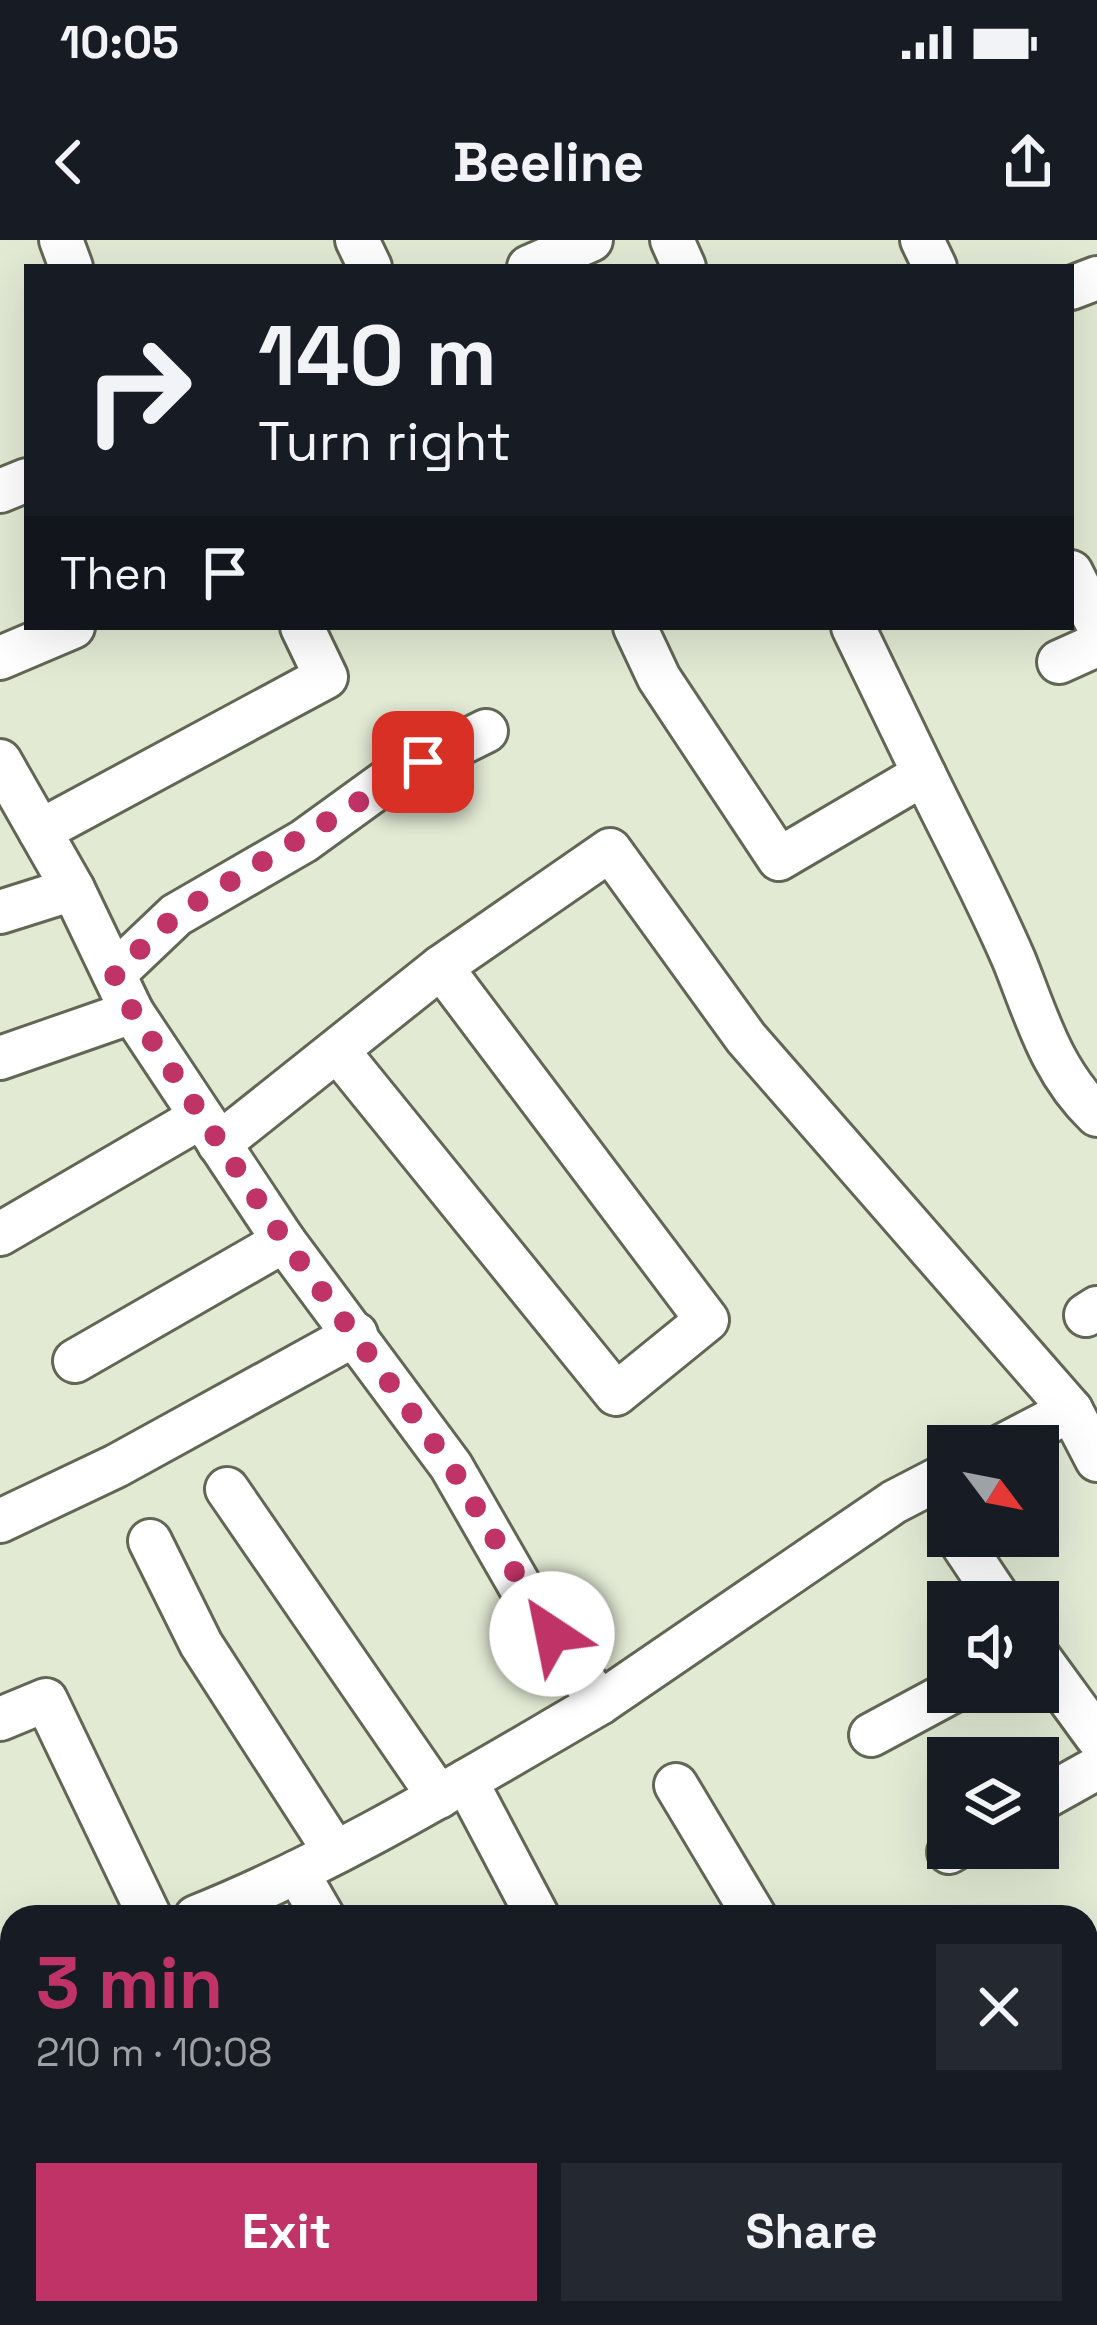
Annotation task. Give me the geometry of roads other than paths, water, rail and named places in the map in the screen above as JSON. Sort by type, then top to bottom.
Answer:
[{"type":"street","points":[[1074,578],[1097,622]]},
{"type":"street","points":[[0,658],[66,630]]},
{"type":"street","points":[[40,831],[326,677],[303,630]]},
{"type":"street","points":[[636,630],[659,678],[779,859],[924,774]]},
{"type":"street","points":[[854,630],[1014,961],[1037,1027],[1073,1092],[1097,1115]]},
{"type":"street","points":[[114,974],[176,915],[304,841],[391,778],[486,730]]},
{"type":"street","points":[[0,761],[73,889],[133,1012],[284,1240],[451,1466],[528,1600],[600,1703]]},
{"type":"street","points":[[0,1234],[210,1131],[337,1050],[440,967],[610,850],[746,1038],[1071,1410],[1097,1460]]},
{"type":"street","points":[[0,912],[73,889]]},
{"type":"street","points":[[337,1050],[616,1394],[707,1320],[440,967]]},
{"type":"street","points":[[0,1058],[133,1012]]},
{"type":"street","points":[[75,1361],[284,1240]]},
{"type":"street","points":[[0,1521],[116,1466],[356,1334]]},
{"type":"street","points":[[1042,1425],[1071,1410]]},
{"type":"street","points":[[223,1905],[297,1872],[452,1789],[600,1703],[927,1486]]},
{"type":"street","points":[[227,1490],[452,1789],[530,1905]]},
{"type":"street","points":[[150,1541],[202,1644],[334,1852]]},
{"type":"street","points":[[1059,1685],[1097,1737]]},
{"type":"street","points":[[0,1719],[46,1700],[144,1905]]},
{"type":"street","points":[[871,1735],[927,1705]]},
{"type":"street","points":[[1059,1790],[1097,1768]]},
{"type":"street","points":[[676,1785],[747,1905]]},
{"type":"street","points":[[297,1872],[315,1905]]}]
